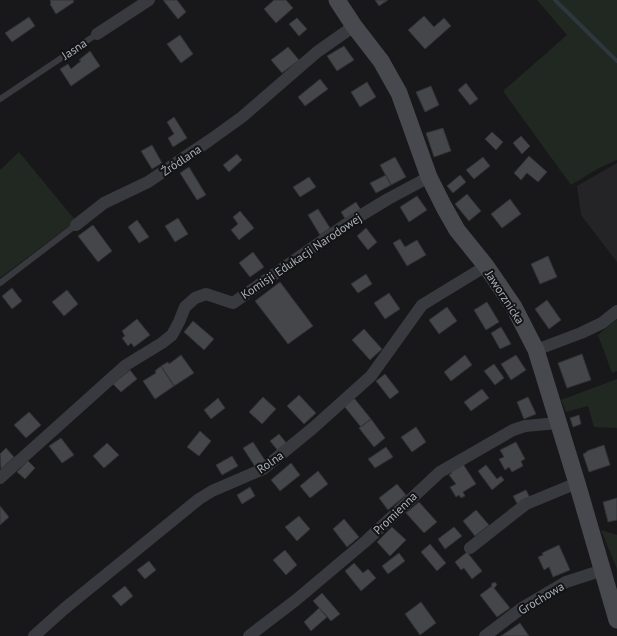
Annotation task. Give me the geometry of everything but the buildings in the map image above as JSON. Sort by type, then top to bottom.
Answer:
[{"type":"street","name":"Jasna","points":[[97,34],[149,0]]},
{"type":"street","name":"Jaworznicka","points":[[337,0],[354,26],[381,61],[398,93],[430,177],[444,207],[458,230],[486,266],[514,307],[536,350],[617,620]]},
{"type":"street","name":"Źródlana","points":[[76,225],[104,203],[148,182],[210,140],[242,117],[317,52],[354,26]]},
{"type":"street","name":"Komisji Edukacji Narodowej","points":[[0,478],[126,365],[162,343],[172,335],[185,307],[195,298],[206,294],[233,303],[345,225],[388,199],[430,177]]},
{"type":"street","name":"Rolna","points":[[34,636],[64,609],[199,499],[212,491],[263,469],[313,428],[370,376],[422,305],[486,266]]},
{"type":"street","points":[[536,350],[581,333],[602,323],[617,311]]},
{"type":"street","name":"Promienna","points":[[249,636],[296,600],[366,541],[440,472],[513,430],[525,426],[558,423]]},
{"type":"street","points":[[470,548],[526,504],[577,483]]},
{"type":"street","name":"Grochowa","points":[[485,636],[522,608],[566,582],[603,570]]},
{"type":"lane","name":"Jasna","points":[[0,99],[97,34]]},
{"type":"lane","name":"Źródlana","points":[[0,282],[76,225]]},
{"type":"shaded area","points":[[537,0],[617,0],[617,160],[599,168],[571,185],[503,91],[567,35]]},
{"type":"shaded area","points":[[19,152],[76,221],[0,278],[0,170]]},
{"type":"shaded area","points":[[617,163],[617,262],[581,215],[577,186]]},
{"type":"shaded area","points":[[617,319],[617,371],[612,373],[598,335]]},
{"type":"shaded area","points":[[617,379],[617,428],[594,427],[588,406],[566,412],[561,400]]},
{"type":"shaded area","points":[[601,530],[617,535],[617,569]]},
{"type":"waterway","points":[[555,0],[617,61]]}]
